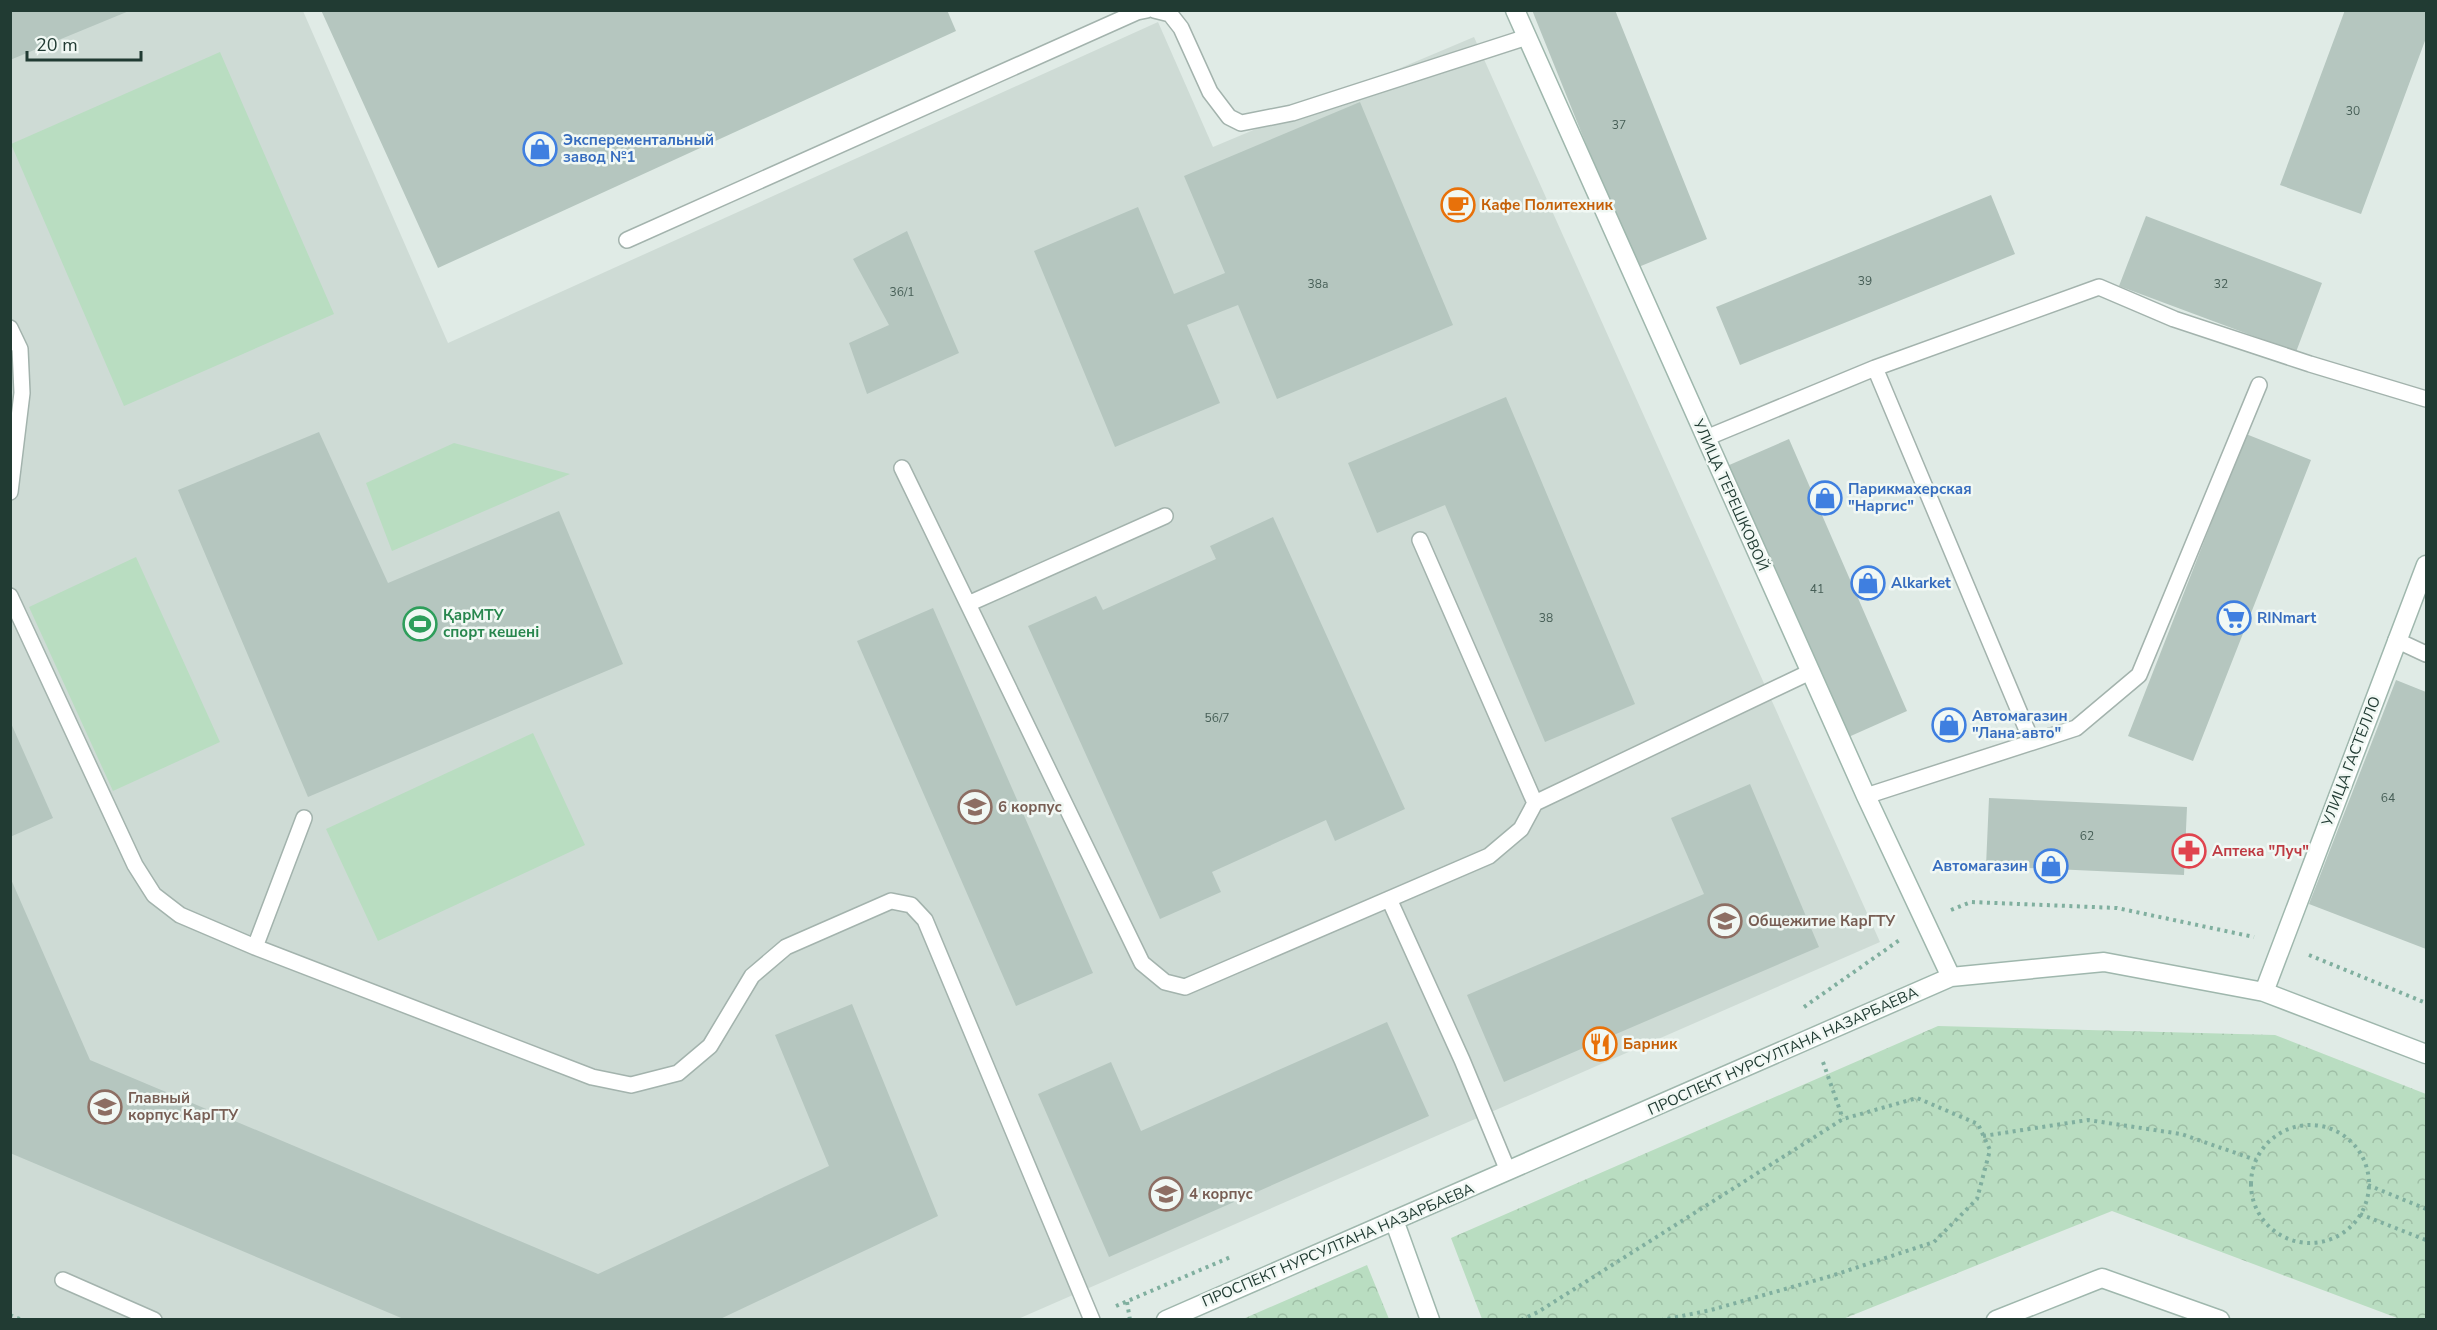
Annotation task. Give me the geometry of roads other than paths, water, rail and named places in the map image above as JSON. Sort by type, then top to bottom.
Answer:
[{"type":"main road","name":"УЛИЦА ТЕРЕШКОВОЙ","points":[[1515,10],[1810,672],[1951,978]]},
{"type":"main road","name":"УЛИЦА ГАСТЕЛЛО","points":[[2264,992],[2427,565]]},
{"type":"main road","name":"ПРОСПЕКТ НУРСУЛТАНА НАЗАРБАЕВА","points":[[1166,1320],[1951,978],[2104,962],[2264,992],[2427,1054]]},
{"type":"main road","points":[[1394,1220],[1430,1320]]},
{"type":"main road","points":[[1996,1320],[2102,1278],[2220,1320]]},
{"type":"lane","points":[[627,240],[1126,16],[1147,10]]},
{"type":"lane","points":[[1154,10],[1170,14],[1181,28],[1210,92],[1229,117],[1241,123],[1292,113],[1527,37]]},
{"type":"lane","points":[[1706,438],[1875,368],[2099,287],[2174,319],[2310,364],[2427,399]]},
{"type":"lane","points":[[10,328],[20,349],[22,393],[10,492]]},
{"type":"lane","points":[[1875,368],[2032,742]]},
{"type":"lane","points":[[1866,796],[2076,728],[2139,675],[2259,385]]},
{"type":"lane","points":[[902,468],[1142,963],[1165,982],[1185,987],[1489,856],[1521,829],[1535,803],[1810,672]]},
{"type":"lane","points":[[968,604],[1165,516]]},
{"type":"lane","points":[[1420,540],[1535,803]]},
{"type":"lane","points":[[10,596],[135,865],[154,895],[180,915],[255,947],[592,1077],[631,1085],[678,1072],[710,1046],[752,976],[786,947],[891,901],[911,905],[926,920],[1092,1320]]},
{"type":"lane","points":[[2397,640],[2427,654]]},
{"type":"lane","points":[[255,947],[304,818]]},
{"type":"lane","points":[[1389,899],[1462,1060],[1508,1171]]},
{"type":"lane","points":[[63,1280],[154,1320]]},
{"type":"place","name":"Эксперементальный завод №1","points":[[540,149]]},
{"type":"place","name":"Кафе Политехник","points":[[1458,205]]},
{"type":"place","name":"Парикмахерская \"Наргис\"","points":[[1825,498]]},
{"type":"place","name":"Alkarket","points":[[1868,583]]},
{"type":"place","name":"RINmart","points":[[2234,618]]},
{"type":"place","name":"ҚарМТУ спорт кешені","points":[[420,624]]},
{"type":"place","name":"Автомагазин \"Лана-авто\"","points":[[1949,725]]},
{"type":"place","name":"6 корпус","points":[[975,807]]},
{"type":"place","name":"Аптека \"Луч\"","points":[[2189,851]]},
{"type":"place","name":"Автомагазин","points":[[2051,866]]},
{"type":"place","name":"Общежитие КарГТУ","points":[[1725,921]]},
{"type":"place","name":"Барник","points":[[1600,1044]]},
{"type":"place","name":"Главный корпус КарГТУ","points":[[105,1107]]},
{"type":"place","name":"4 корпус","points":[[1166,1194]]}]
